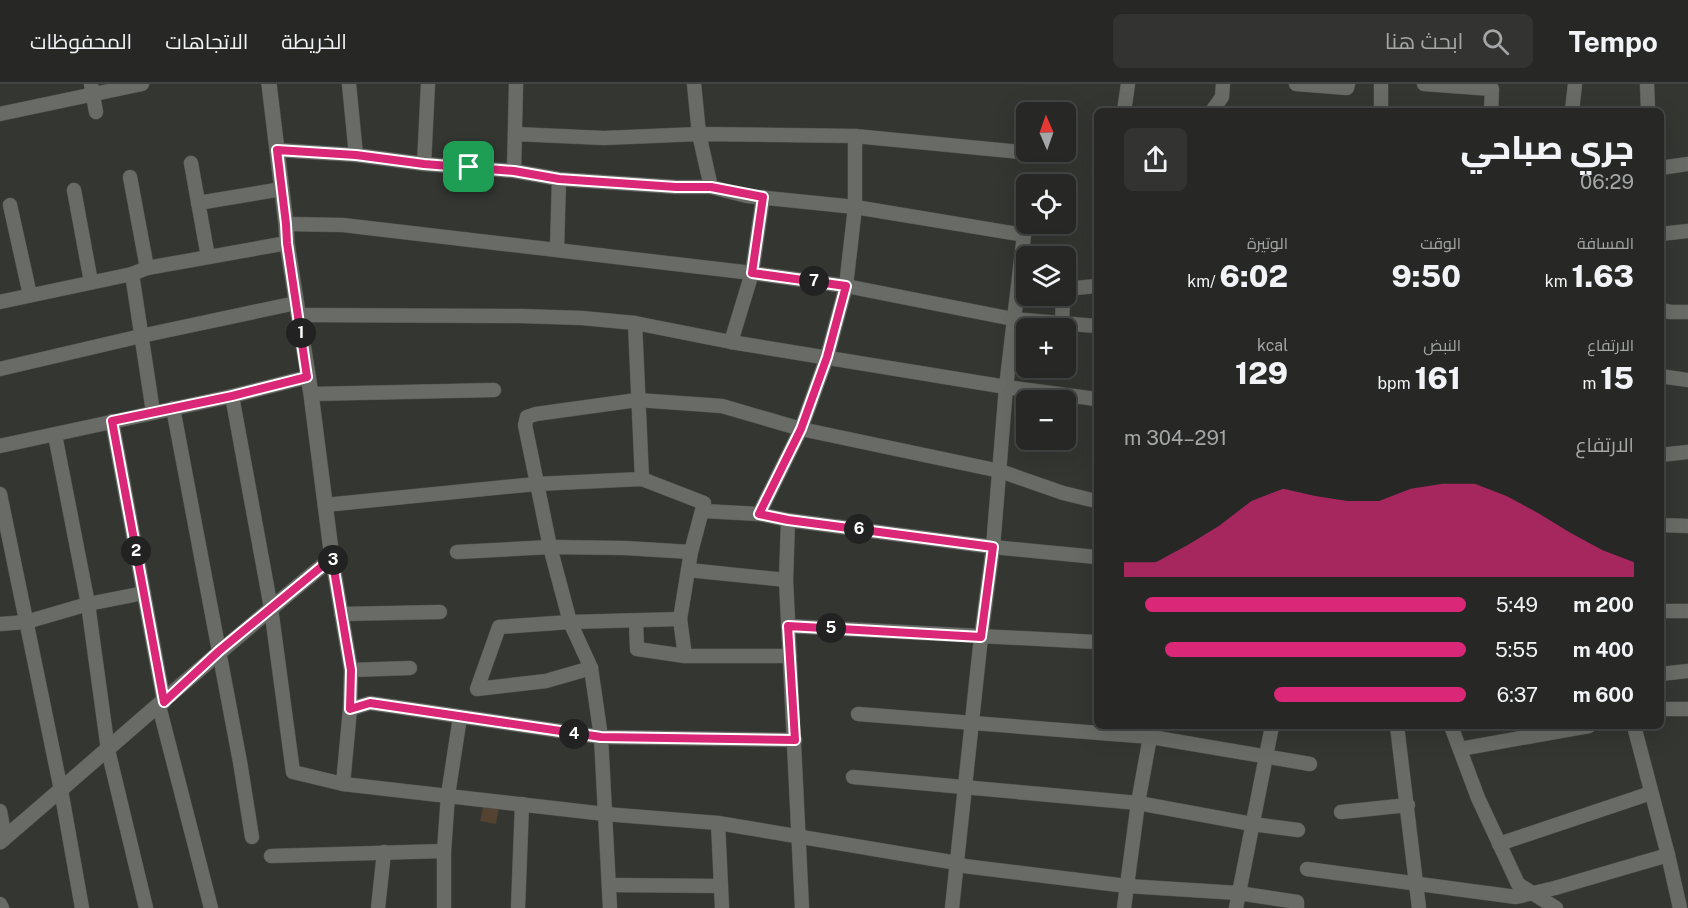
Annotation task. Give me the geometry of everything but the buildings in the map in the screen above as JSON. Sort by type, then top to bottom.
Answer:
[{"type":"street","points":[[0,114],[91,90],[142,84]]},
{"type":"street","points":[[269,84],[287,243],[311,394],[332,558],[351,670],[343,784]]},
{"type":"street","points":[[349,84],[356,155]]},
{"type":"street","points":[[424,164],[428,84]]},
{"type":"street","points":[[514,171],[516,84]]},
{"type":"street","points":[[694,84],[699,134],[711,187]]},
{"type":"street","points":[[1124,108],[1128,84]]},
{"type":"street","points":[[1214,108],[1222,97],[1223,84]]},
{"type":"street","points":[[1296,84],[1347,88],[1347,84]]},
{"type":"street","points":[[1381,84],[1381,108]]},
{"type":"street","points":[[1424,84],[1492,87],[1491,108]]},
{"type":"street","points":[[1572,108],[1575,84]]},
{"type":"street","points":[[1647,84],[1648,108]]},
{"type":"street","points":[[91,90],[96,112]]},
{"type":"street","points":[[515,134],[604,138],[699,134],[855,136],[1016,152]]},
{"type":"street","points":[[759,514],[801,429],[827,357],[846,286],[855,207],[855,136]]},
{"type":"street","points":[[277,150],[356,155],[424,164],[514,171],[559,179],[676,187],[711,187],[763,197],[855,207],[1024,235],[1006,387],[993,547],[952,908]]},
{"type":"street","points":[[191,163],[208,257]]},
{"type":"street","points":[[1664,167],[1688,164]]},
{"type":"street","points":[[130,177],[147,268]]},
{"type":"street","points":[[557,249],[559,179]]},
{"type":"street","points":[[198,203],[282,189]]},
{"type":"street","points":[[74,190],[92,282]]},
{"type":"street","points":[[731,342],[752,273],[763,197]]},
{"type":"street","points":[[10,205],[30,295]]},
{"type":"street","points":[[286,224],[343,225],[752,273],[846,286],[1016,319]]},
{"type":"street","points":[[1664,234],[1688,231]]},
{"type":"street","points":[[0,302],[132,274],[147,268],[287,243]]},
{"type":"street","points":[[132,274],[153,412]]},
{"type":"street","points":[[1076,288],[1094,286]]},
{"type":"street","points":[[0,369],[141,336],[297,309],[582,318],[635,323],[731,342],[1006,387],[1094,399]]},
{"type":"street","points":[[1664,311],[1688,312]]},
{"type":"street","points":[[635,323],[642,479]]},
{"type":"street","points":[[1076,325],[1094,326]]},
{"type":"street","points":[[0,446],[232,396],[307,377]]},
{"type":"street","points":[[1664,377],[1688,380]]},
{"type":"street","points":[[311,394],[494,390]]},
{"type":"street","points":[[232,396],[271,608],[293,772],[343,784],[718,823],[957,863],[963,866],[1127,886],[1238,893],[1297,902],[1297,908]]},
{"type":"street","points":[[610,908],[601,737],[591,668],[570,622],[550,547],[525,426],[527,417],[637,400],[722,406],[801,429],[1000,471],[1063,493],[1094,501]]},
{"type":"street","points":[[173,408],[252,837]]},
{"type":"street","points":[[112,421],[144,593],[161,704],[211,908]]},
{"type":"street","points":[[55,435],[88,604],[108,750],[146,908]]},
{"type":"street","points":[[1664,455],[1688,452]]},
{"type":"street","points":[[326,504],[536,484],[642,479],[704,503],[691,552],[680,620],[685,656]]},
{"type":"street","points":[[0,494],[61,790],[82,908]]},
{"type":"street","points":[[703,511],[759,514],[788,520],[993,547],[1094,557]]},
{"type":"street","points":[[788,520],[786,580],[802,908]]},
{"type":"street","points":[[1664,525],[1688,526]]},
{"type":"street","points":[[457,552],[550,547],[691,552]]},
{"type":"street","points":[[2,840],[161,704],[219,651],[332,558]]},
{"type":"street","points":[[688,570],[786,580]]},
{"type":"street","points":[[0,624],[26,622],[88,604],[144,593]]},
{"type":"street","points":[[1664,611],[1688,611]]},
{"type":"street","points":[[341,614],[440,612]]},
{"type":"street","points":[[591,668],[546,681],[477,689],[499,627],[570,622],[680,620]]},
{"type":"street","points":[[636,621],[637,649],[685,656],[790,657]]},
{"type":"street","points":[[788,626],[1094,642]]},
{"type":"street","points":[[351,670],[410,668]]},
{"type":"street","points":[[1664,674],[1688,671]]},
{"type":"street","points":[[350,709],[370,703],[601,737],[795,740]]},
{"type":"street","points":[[1664,709],[1688,710]]},
{"type":"street","points":[[858,714],[973,723],[1094,728]]},
{"type":"street","points":[[444,908],[444,851],[448,795],[460,717]]},
{"type":"street","points":[[1107,729],[1152,731],[1265,757],[1310,764]]},
{"type":"street","points":[[1236,908],[1271,729]]},
{"type":"street","points":[[1397,729],[1419,908]]},
{"type":"street","points":[[1452,729],[1478,798],[1518,885],[1556,908]]},
{"type":"street","points":[[1460,749],[1572,729]]},
{"type":"street","points":[[1635,729],[1680,908]]},
{"type":"street","points":[[1124,908],[1138,803],[1152,731]]},
{"type":"street","points":[[853,777],[1138,803],[1251,824],[1298,830]]},
{"type":"street","points":[[1499,844],[1651,793]]},
{"type":"street","points":[[518,908],[522,804]]},
{"type":"street","points":[[1341,812],[1408,805]]},
{"type":"street","points":[[0,811],[2,840]]},
{"type":"street","points":[[718,823],[722,908]]},
{"type":"street","points":[[271,856],[444,851]]},
{"type":"street","points":[[378,908],[384,852]]},
{"type":"street","points":[[1307,869],[1516,897],[1668,855]]},
{"type":"street","points":[[609,885],[721,886]]},
{"type":"shaded area","points":[[483,807],[499,808],[496,824],[480,821]]},
{"type":"route","points":[[277,150],[356,155],[469,167],[514,171],[559,179],[676,187],[711,187],[763,197],[752,273],[846,286],[827,357],[801,429],[759,514],[788,520],[993,547],[981,637],[788,626],[795,740],[601,737],[533,729],[370,703],[350,709],[351,670],[332,558],[219,651],[164,702],[112,421],[232,396],[307,377],[287,243],[277,150]]}]
